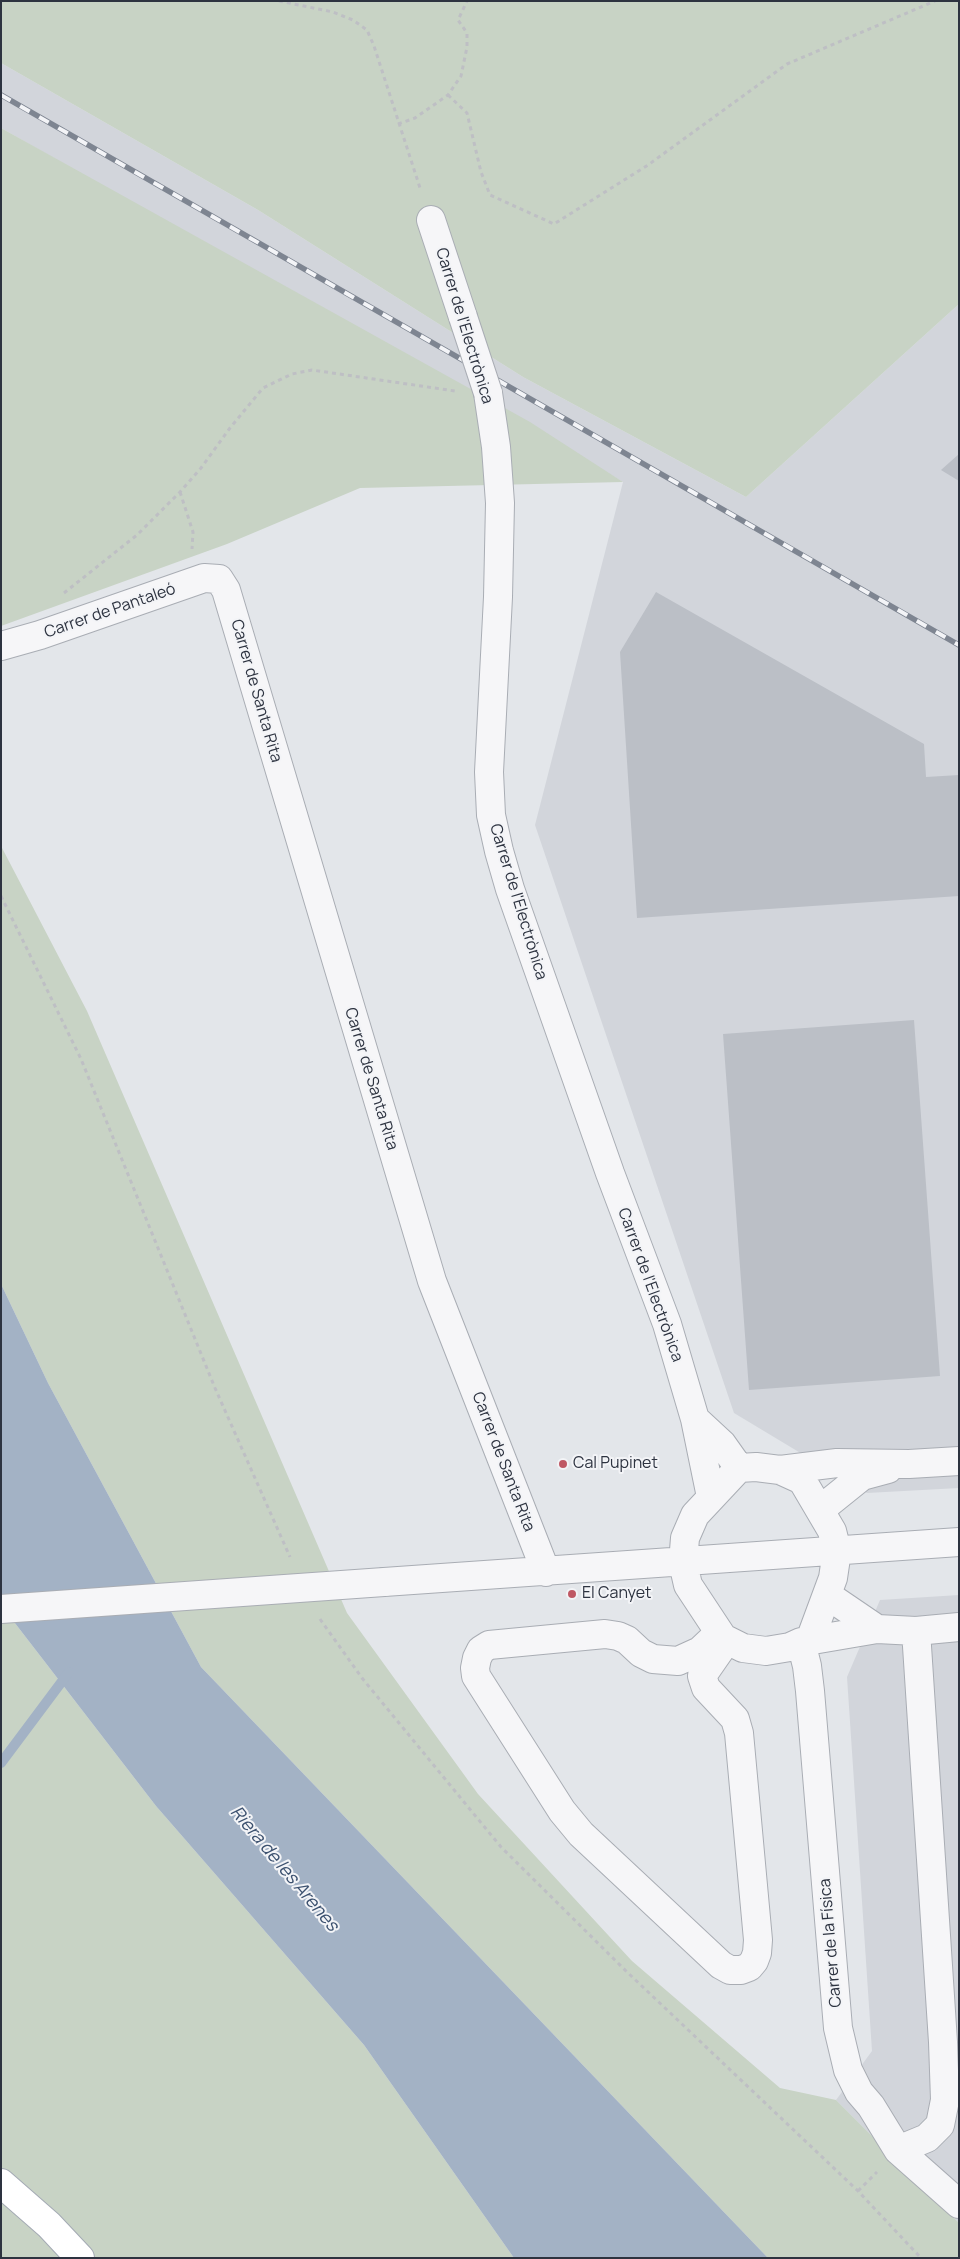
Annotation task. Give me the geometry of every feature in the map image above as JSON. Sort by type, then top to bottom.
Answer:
[{"type":"main road","points":[[1,2183],[49,2225],[80,2258]]},
{"type":"street","name":"Carrer de l'Electrònica","points":[[431,220],[488,393],[496,447],[500,502],[498,597],[489,772],[491,816],[499,851],[610,1173],[667,1324],[695,1419],[711,1497]]},
{"type":"street","name":"Carrer de Pantaleó","points":[[1,646],[40,635],[204,578],[220,579]]},
{"type":"street","name":"Carrer de Santa Rita","points":[[220,579],[226,590],[432,1281],[546,1572]]},
{"type":"street","points":[[695,1419],[722,1444],[739,1468]]},
{"type":"street","points":[[959,1461],[909,1464],[837,1463],[780,1470],[756,1467],[739,1468],[695,1515],[685,1538],[683,1562],[688,1585],[723,1636],[743,1648],[766,1651],[790,1647],[805,1641],[877,1629],[916,1631],[959,1627]]},
{"type":"street","points":[[821,1510],[862,1476],[909,1464]]},
{"type":"street","points":[[780,1470],[802,1480],[832,1530],[837,1551],[833,1578],[827,1595],[805,1641]]},
{"type":"street","points":[[1,1609],[959,1542]]},
{"type":"street","points":[[827,1595],[877,1629]]},
{"type":"street","points":[[898,2150],[927,2138],[940,2125],[945,2100],[943,2042],[916,1631]]},
{"type":"street","points":[[605,1634],[627,1640],[641,1653],[653,1659],[678,1661],[700,1651],[723,1636],[702,1676],[706,1688],[735,1719],[739,1733],[758,1940],[754,1961],[749,1967],[741,1970],[730,1970],[721,1965],[581,1834],[562,1812],[476,1676],[475,1668],[477,1658],[482,1650],[489,1645],[605,1634]]},
{"type":"street","name":"Carrer de la Física","points":[[805,1641],[838,2028],[848,2070],[859,2092],[871,2106],[898,2150],[959,2204]]},
{"type":"path","points":[[279,1],[332,12],[353,20],[367,30],[374,46],[431,220]]},
{"type":"path","points":[[398,124],[415,118],[448,95],[461,76],[467,47],[467,33],[458,20],[467,1]]},
{"type":"path","points":[[448,95],[467,113],[480,172],[490,195],[554,224],[648,165],[786,64],[935,1]]},
{"type":"path","points":[[62,596],[68,589],[137,535],[180,492],[263,388],[292,374],[312,370],[463,392],[488,393]]},
{"type":"path","points":[[180,492],[193,532],[188,584]]},
{"type":"path","points":[[858,2191],[921,2258]]},
{"type":"shaded area","points":[[1,63],[258,210],[523,377],[746,497],[959,304],[959,1488],[867,1493],[734,1413],[535,825],[623,482],[1,128]]},
{"type":"shaded area","points":[[959,1595],[959,2223],[836,2100],[872,2051],[847,1677],[880,1600]]},
{"type":"green space","points":[[1,1],[959,1],[959,304],[746,497],[523,377],[258,210],[1,63]]},
{"type":"green space","points":[[1,128],[530,422],[623,482],[360,488],[227,544],[1,626]]},
{"type":"green space","points":[[1,846],[87,1011],[347,1613],[478,1794],[632,1961],[780,2088],[836,2100],[959,2223],[959,2258],[768,2258],[201,1667],[48,1383],[1,1284]]},
{"type":"green space","points":[[1,1605],[156,1806],[364,2045],[514,2258],[1,2258]]},
{"type":"water","name":"Riera de les Arenes","points":[[1,1284],[48,1383],[201,1667],[768,2258],[514,2258],[364,2045],[156,1806],[1,1605]]},
{"type":"building","points":[[959,454],[959,481],[941,470]]},
{"type":"building","points":[[656,592],[924,744],[926,777],[959,775],[959,896],[637,918],[620,652]]},
{"type":"building","points":[[914,1020],[940,1376],[749,1390],[723,1034]]},
{"type":"waterway","points":[[1,1763],[69,1672]]},
{"type":"railway","points":[[1,95],[959,645]]},
{"type":"place","name":"Cal Pupinet","points":[[563,1464]]},
{"type":"place","name":"El Canyet","points":[[572,1594]]}]
